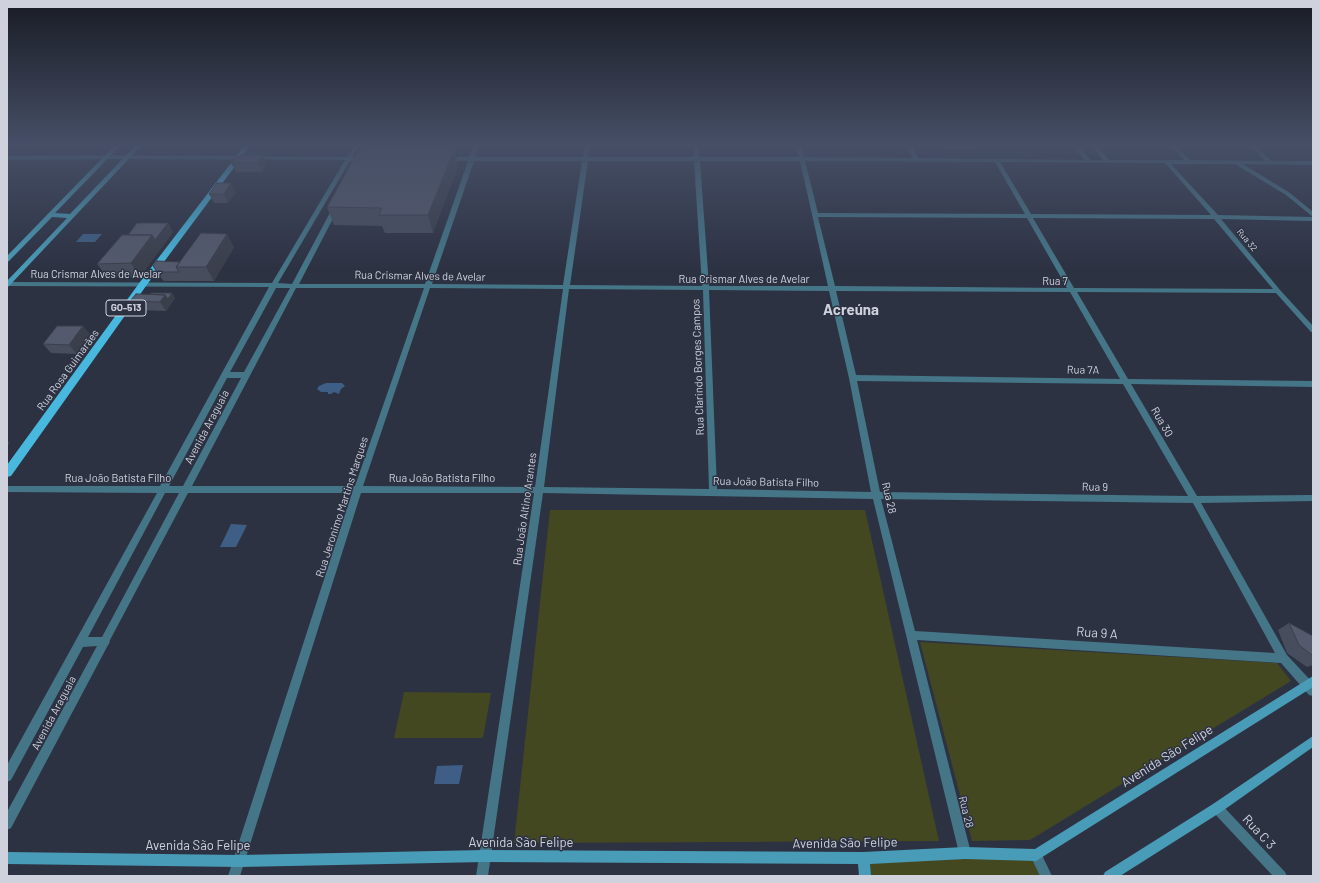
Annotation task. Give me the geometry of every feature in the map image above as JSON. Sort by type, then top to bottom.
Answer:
[{"type":"main road","name":"Rua Rosa Guimarães","points":[[7,473],[143,284],[215,187]]},
{"type":"street","points":[[7,260],[77,187]]},
{"type":"street","points":[[7,284],[98,187]]},
{"type":"street","name":"Avenida Araguaia","points":[[7,824],[295,285],[336,187]]},
{"type":"street","name":"Rua Jeronimo Martins Marques","points":[[234,876],[358,489],[462,187]]},
{"type":"street","name":"Rua João Altino Arantes","points":[[482,876],[539,490],[581,187]]},
{"type":"street","name":"Rua Clarindo Borges Campos","points":[[699,187],[706,288],[713,492]]},
{"type":"street","name":"Rua 28","points":[[809,187],[853,378],[876,494],[965,853]]},
{"type":"street","name":"Rua 30","points":[[1013,187],[1074,291],[1283,658],[1311,686]]},
{"type":"street","name":"Rua 32","points":[[1189,187],[1313,330]]},
{"type":"street","points":[[1277,187],[1288,194],[1313,215]]},
{"type":"street","name":"Avenida Araguaia","points":[[7,776],[274,285],[323,216],[339,202]]},
{"type":"street","points":[[50,215],[71,216]]},
{"type":"street","points":[[815,215],[1216,217],[1313,219]]},
{"type":"street","name":"Rua Crismar Alves de Avelar","points":[[7,284],[833,289]]},
{"type":"street","name":"Rua 7","points":[[833,289],[1278,291]]},
{"type":"street","points":[[225,375],[247,375]]},
{"type":"street","name":"Rua 7A","points":[[853,378],[1313,384]]},
{"type":"street","name":"Rua João Batista Filho","points":[[7,489],[539,490],[876,494]]},
{"type":"street","name":"Rua 9","points":[[876,494],[1194,500],[1313,498]]},
{"type":"street","name":"Rua 9 A","points":[[910,635],[1283,658]]},
{"type":"street","points":[[80,642],[106,641]]},
{"type":"street","name":"Avenida São Felipe","points":[[7,858],[240,861],[484,856],[863,858],[965,853],[1036,855],[1311,686]]},
{"type":"street","points":[[1109,876],[1217,808],[1313,741]]},
{"type":"street","name":"Rua C 3","points":[[1217,808],[1281,876]]},
{"type":"street","points":[[1036,855],[1046,876]]},
{"type":"street","points":[[863,858],[865,876]]},
{"type":"green space","points":[[550,510],[865,510],[939,841],[514,843]]},
{"type":"green space","points":[[920,642],[1277,663],[1291,681],[1030,840],[972,841]]},
{"type":"green space","points":[[404,692],[491,693],[483,738],[394,738]]},
{"type":"green space","points":[[1034,856],[1045,876],[867,876],[864,860]]},
{"type":"water","points":[[83,234],[102,234],[95,242],[76,242]]},
{"type":"water","points":[[326,383],[342,383],[345,386],[341,389],[339,394],[334,392],[328,394],[328,392],[321,392],[317,389],[319,386]]},
{"type":"water","points":[[231,524],[247,525],[236,547],[220,547]]},
{"type":"water","points":[[463,765],[459,784],[434,784],[437,766]]},
{"type":"building","points":[[214,187],[228,187],[224,194],[209,194]]},
{"type":"building","points":[[338,187],[439,187],[428,215],[379,215],[382,208],[327,207]]},
{"type":"building","points":[[137,223],[168,223],[155,240],[152,235],[128,235]]},
{"type":"building","points":[[201,233],[227,234],[206,267],[176,267]]},
{"type":"building","points":[[122,235],[152,235],[131,263],[97,264]]},
{"type":"building","points":[[157,261],[180,262],[176,267],[179,272],[158,272],[153,266]]},
{"type":"building","points":[[172,293],[168,299],[165,295],[149,294]]},
{"type":"building","points":[[136,294],[165,295],[160,302],[130,301]]},
{"type":"building","points":[[57,326],[83,326],[69,345],[43,344]]},
{"type":"building","points":[[1289,623],[1313,636],[1313,656],[1299,645]]},
{"type":"district","name":"Acreúna","points":[[851,310]]}]
